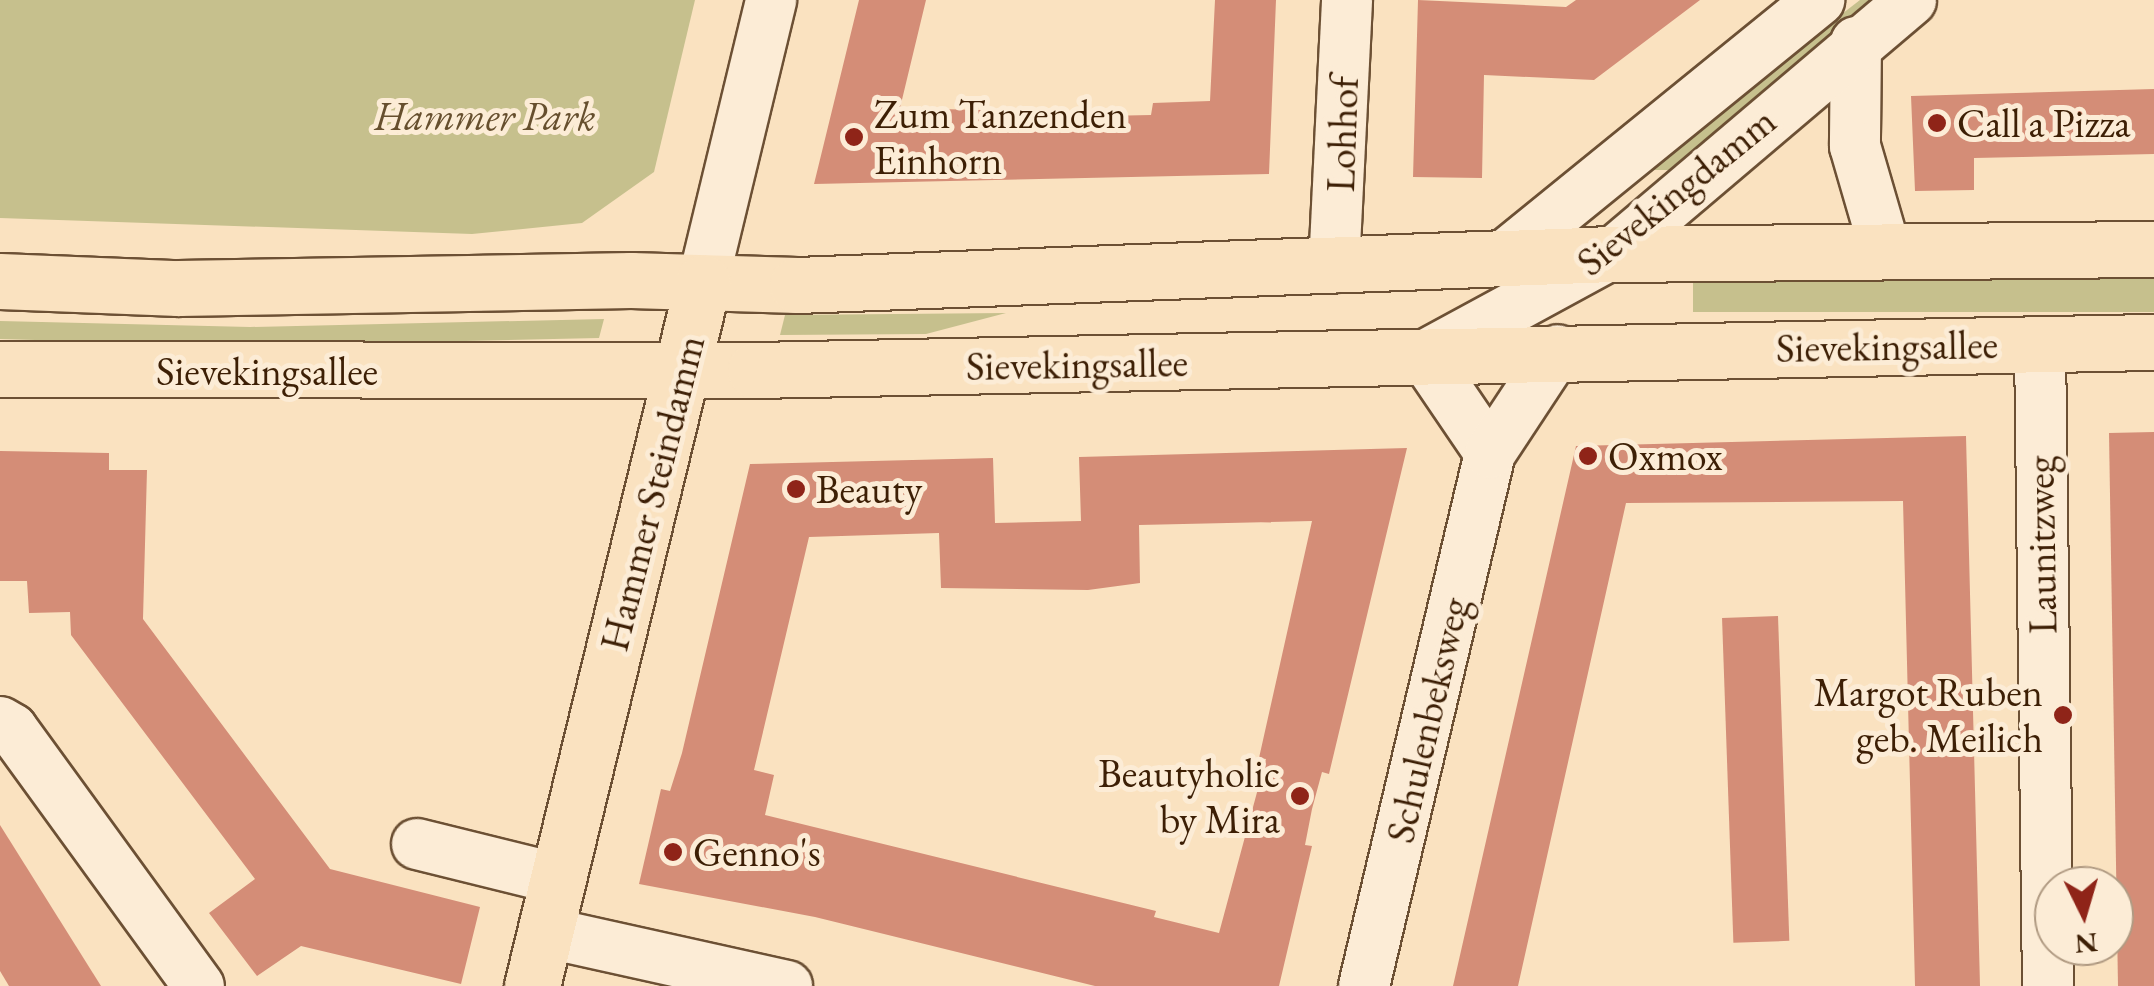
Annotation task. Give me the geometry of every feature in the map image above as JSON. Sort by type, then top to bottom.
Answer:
[{"type":"main road","name":"Sievekingsallee","points":[[0,281],[178,288],[704,282],[797,285],[1612,254],[2154,249]]},
{"type":"main road","name":"Hammer Steindamm","points":[[532,986],[704,282]]},
{"type":"main road","name":"Sievekingsallee","points":[[0,368],[682,371],[1558,350],[2154,342]]},
{"type":"street","name":"Hammer Steindamm","points":[[704,282],[771,0]]},
{"type":"street","name":"Lohhof","points":[[1334,267],[1346,0]]},
{"type":"street","name":"Sievekingdamm","points":[[1502,258],[1820,0]]},
{"type":"street","name":"Sievekingdamm","points":[[1424,356],[1612,254],[1856,42],[1912,0]]},
{"type":"street","points":[[1856,42],[1855,146],[1886,253]]},
{"type":"street","name":"Launitzweg","points":[[2040,344],[2048,986]]},
{"type":"street","name":"Schulenbeksweg","points":[[1364,986],[1490,453],[1558,350]]},
{"type":"street","points":[[1424,356],[1490,453]]},
{"type":"street","points":[[0,722],[12,729],[199,986]]},
{"type":"street","points":[[417,844],[558,878]]},
{"type":"street","points":[[544,932],[787,986]]},
{"type":"green space","name":"Hammer Park","points":[[0,0],[695,0],[654,172],[582,223],[472,234],[0,218]]},
{"type":"green space","points":[[1860,0],[1878,0],[1669,170],[1640,170]]},
{"type":"green space","points":[[1693,278],[2154,278],[2154,312],[1693,312]]},
{"type":"green space","points":[[1006,313],[926,334],[780,335],[785,315]]},
{"type":"green space","points":[[604,319],[599,338],[247,346],[0,339],[0,321],[250,327]]},
{"type":"building","points":[[859,0],[926,0],[900,108],[1057,112],[1057,117],[1151,115],[1153,103],[1210,101],[1215,0],[1276,0],[1269,174],[814,184]]},
{"type":"building","points":[[1418,0],[1566,7],[1576,0],[1700,0],[1594,80],[1484,75],[1482,178],[1413,177]]},
{"type":"building","points":[[2154,89],[2154,154],[1974,158],[1974,190],[1915,191],[1911,96]]},
{"type":"building","points":[[2154,432],[2154,986],[2118,986],[2118,966],[2134,966],[2134,866],[2116,866],[2109,433]]},
{"type":"building","points":[[1966,436],[1980,986],[1915,986],[1903,501],[1626,503],[1518,986],[1453,986],[1576,446]]},
{"type":"building","points":[[1407,448],[1329,774],[1322,772],[1312,809],[1305,845],[1312,846],[1279,986],[1095,986],[815,917],[639,884],[661,789],[670,791],[682,753],[750,464],[993,458],[995,523],[1081,521],[1079,457]],"holes":[[[1312,521],[1259,758],[1266,759],[1219,933],[1154,917],[1156,911],[765,815],[774,775],[754,770],[809,537],[939,533],[941,588],[1088,590],[1140,583],[1139,525]]]},
{"type":"building","points":[[0,451],[109,453],[109,470],[147,470],[143,619],[330,869],[480,907],[461,984],[301,946],[257,976],[209,913],[255,879],[71,635],[70,612],[29,613],[27,581],[0,581]]},
{"type":"building","points":[[1778,616],[1789,941],[1733,943],[1722,618]]},
{"type":"building","points":[[0,825],[101,986],[9,986],[0,971]]},
{"type":"place","name":"Call a Pizza","points":[[1937,123]]},
{"type":"place","name":"Zum Tanzenden Einhorn","points":[[854,137]]},
{"type":"place","name":"Oxmox","points":[[1588,456]]},
{"type":"place","name":"Beauty","points":[[796,489]]},
{"type":"place","name":"Margot Ruben geb. Meilich","points":[[2063,715]]},
{"type":"place","name":"Beautyholic by Mira","points":[[1300,796]]},
{"type":"place","name":"Genno's","points":[[673,852]]}]
